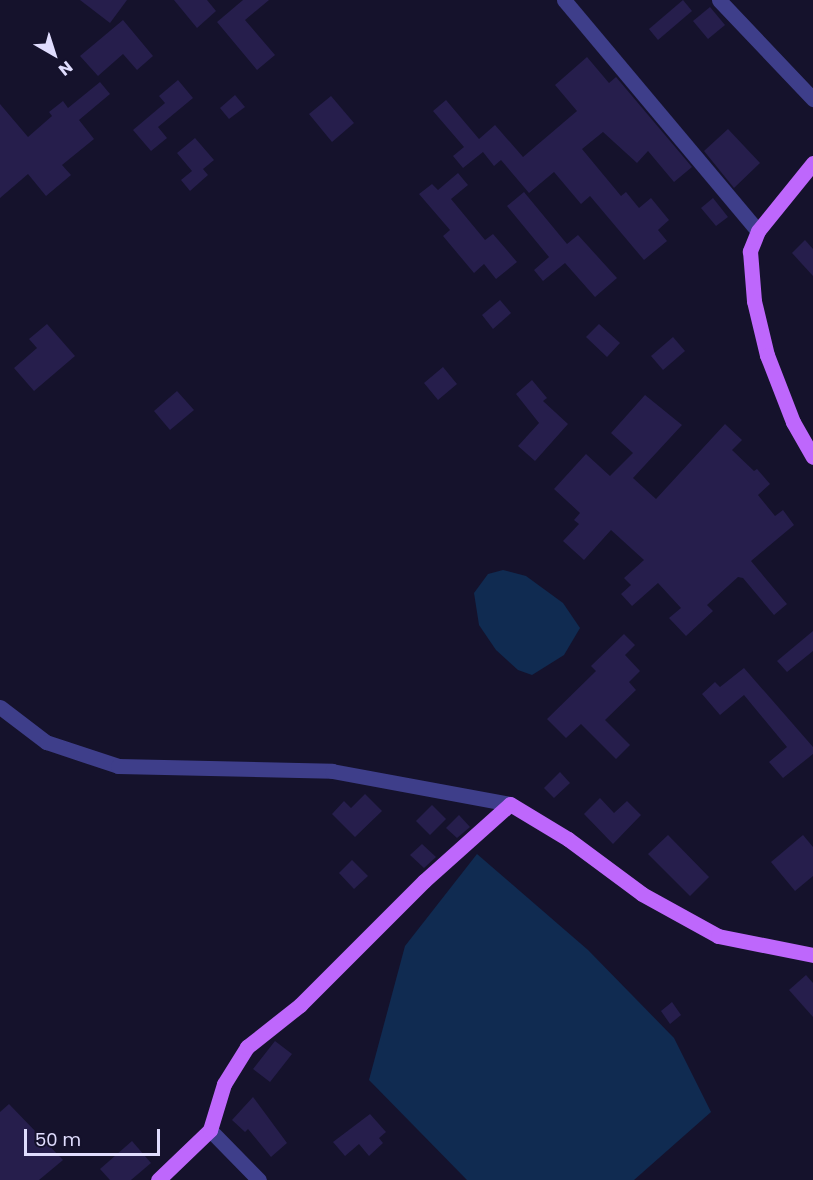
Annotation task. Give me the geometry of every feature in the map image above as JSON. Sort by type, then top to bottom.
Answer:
[{"type":"main road","points":[[813,164],[758,231],[750,251],[754,301],[767,355],[793,422],[813,457]]},
{"type":"main road","points":[[158,1180],[210,1130],[224,1084],[247,1047],[300,1005],[424,881],[510,804],[568,839],[642,894],[718,936],[813,955]]},
{"type":"street","points":[[564,0],[758,231]]},
{"type":"street","points":[[719,0],[813,99]]},
{"type":"street","points":[[0,707],[46,742],[118,766],[332,771],[510,804]]},
{"type":"street","points":[[210,1130],[259,1180]]},
{"type":"water","points":[[503,570],[526,576],[563,603],[580,628],[564,655],[532,675],[518,670],[496,650],[479,625],[474,593],[488,574]]},
{"type":"water","points":[[477,854],[588,950],[674,1038],[711,1112],[634,1180],[467,1180],[369,1080],[405,946]]},
{"type":"building","points":[[80,0],[127,0],[110,23]]},
{"type":"building","points":[[174,0],[207,0],[216,11],[197,28]]},
{"type":"building","points":[[243,0],[269,0],[245,20],[275,55],[257,70],[217,22]]},
{"type":"building","points":[[683,0],[692,11],[658,40],[649,29]]},
{"type":"building","points":[[710,7],[725,25],[708,39],[693,21]]},
{"type":"building","points":[[123,20],[153,56],[137,70],[123,54],[98,76],[80,56]]},
{"type":"building","points":[[587,57],[609,83],[616,77],[692,167],[674,182],[648,151],[637,163],[603,132],[582,149],[621,196],[626,192],[639,208],[651,198],[669,220],[658,230],[667,241],[644,260],[590,196],[581,204],[554,172],[529,193],[501,160],[494,166],[483,152],[463,168],[453,156],[464,147],[433,111],[446,100],[479,139],[495,125],[523,157],[577,111],[555,85]]},
{"type":"building","points":[[178,80],[193,98],[158,127],[167,138],[151,151],[133,130],[165,103],[159,96]]},
{"type":"building","points":[[100,82],[110,94],[79,120],[94,139],[62,165],[71,175],[46,196],[28,174],[0,198],[0,104],[28,137],[52,116],[49,112],[63,101],[68,108]]},
{"type":"building","points":[[235,95],[245,107],[229,119],[220,108]]},
{"type":"building","points":[[331,96],[354,123],[332,142],[309,114]]},
{"type":"building","points":[[728,129],[760,163],[734,188],[704,151]]},
{"type":"building","points":[[195,138],[214,160],[203,169],[208,175],[190,191],[181,180],[192,171],[177,153]]},
{"type":"building","points":[[458,173],[468,185],[451,199],[485,240],[493,234],[517,262],[496,279],[484,264],[474,273],[443,236],[450,230],[419,194],[432,184],[438,190]]},
{"type":"building","points":[[524,192],[567,244],[578,235],[617,278],[595,297],[565,263],[543,281],[534,270],[549,257],[507,206]]},
{"type":"building","points":[[713,198],[728,217],[716,226],[701,208]]},
{"type":"building","points":[[805,240],[813,249],[813,276],[792,253]]},
{"type":"building","points":[[500,300],[511,313],[493,329],[482,315]]},
{"type":"building","points":[[47,324],[75,356],[34,391],[14,368],[37,348],[29,339]]},
{"type":"building","points":[[599,324],[620,343],[607,357],[586,337]]},
{"type":"building","points":[[673,337],[685,351],[663,370],[651,356]]},
{"type":"building","points":[[443,367],[457,384],[438,400],[424,383]]},
{"type":"building","points":[[532,380],[547,398],[543,401],[568,424],[535,461],[518,446],[539,423],[516,394]]},
{"type":"building","points":[[177,391],[194,410],[170,430],[154,411]]},
{"type":"building","points":[[645,395],[682,425],[633,478],[656,499],[725,424],[742,440],[732,450],[754,471],[757,469],[770,484],[758,495],[775,516],[783,510],[794,525],[751,561],[787,604],[774,615],[743,578],[738,577],[707,605],[713,611],[686,636],[669,618],[681,608],[658,583],[632,606],[621,594],[631,585],[624,578],[644,560],[611,530],[584,560],[563,541],[579,524],[574,520],[580,513],[554,489],[586,454],[610,476],[633,453],[611,433]]},
{"type":"building","points":[[813,631],[813,651],[787,672],[777,661]]},
{"type":"building","points":[[624,634],[635,645],[625,655],[640,671],[629,682],[636,690],[605,720],[630,745],[616,759],[581,724],[566,738],[547,719],[596,671],[591,666]]},
{"type":"building","points":[[744,668],[813,747],[813,754],[783,778],[769,762],[787,747],[744,695],[720,715],[702,694],[715,682],[720,687]]},
{"type":"building","points":[[560,772],[570,783],[554,798],[544,788]]},
{"type":"building","points":[[365,794],[382,811],[355,837],[332,814],[344,801],[351,808]]},
{"type":"building","points":[[600,798],[614,813],[627,801],[641,815],[613,844],[584,814]]},
{"type":"building","points":[[432,805],[446,819],[430,835],[416,821]]},
{"type":"building","points":[[459,815],[470,827],[457,838],[446,828]]},
{"type":"building","points":[[668,835],[709,877],[690,896],[648,854]]},
{"type":"building","points":[[803,835],[813,847],[813,876],[795,891],[771,862]]},
{"type":"building","points":[[422,844],[436,857],[424,868],[410,855]]},
{"type":"building","points":[[352,860],[368,876],[354,889],[339,873]]},
{"type":"building","points":[[806,975],[813,983],[813,1017],[789,990]]},
{"type":"building","points":[[672,1002],[681,1015],[670,1024],[661,1011]]},
{"type":"building","points":[[275,1041],[292,1054],[270,1082],[253,1069]]},
{"type":"building","points":[[253,1097],[287,1143],[271,1157],[248,1129],[245,1132],[232,1120]]},
{"type":"building","points":[[9,1104],[63,1160],[39,1180],[0,1180],[0,1112]]},
{"type":"building","points":[[370,1114],[386,1132],[379,1138],[383,1143],[369,1156],[359,1144],[345,1156],[333,1142]]},
{"type":"building","points":[[132,1141],[151,1163],[131,1180],[110,1180],[100,1169]]}]
